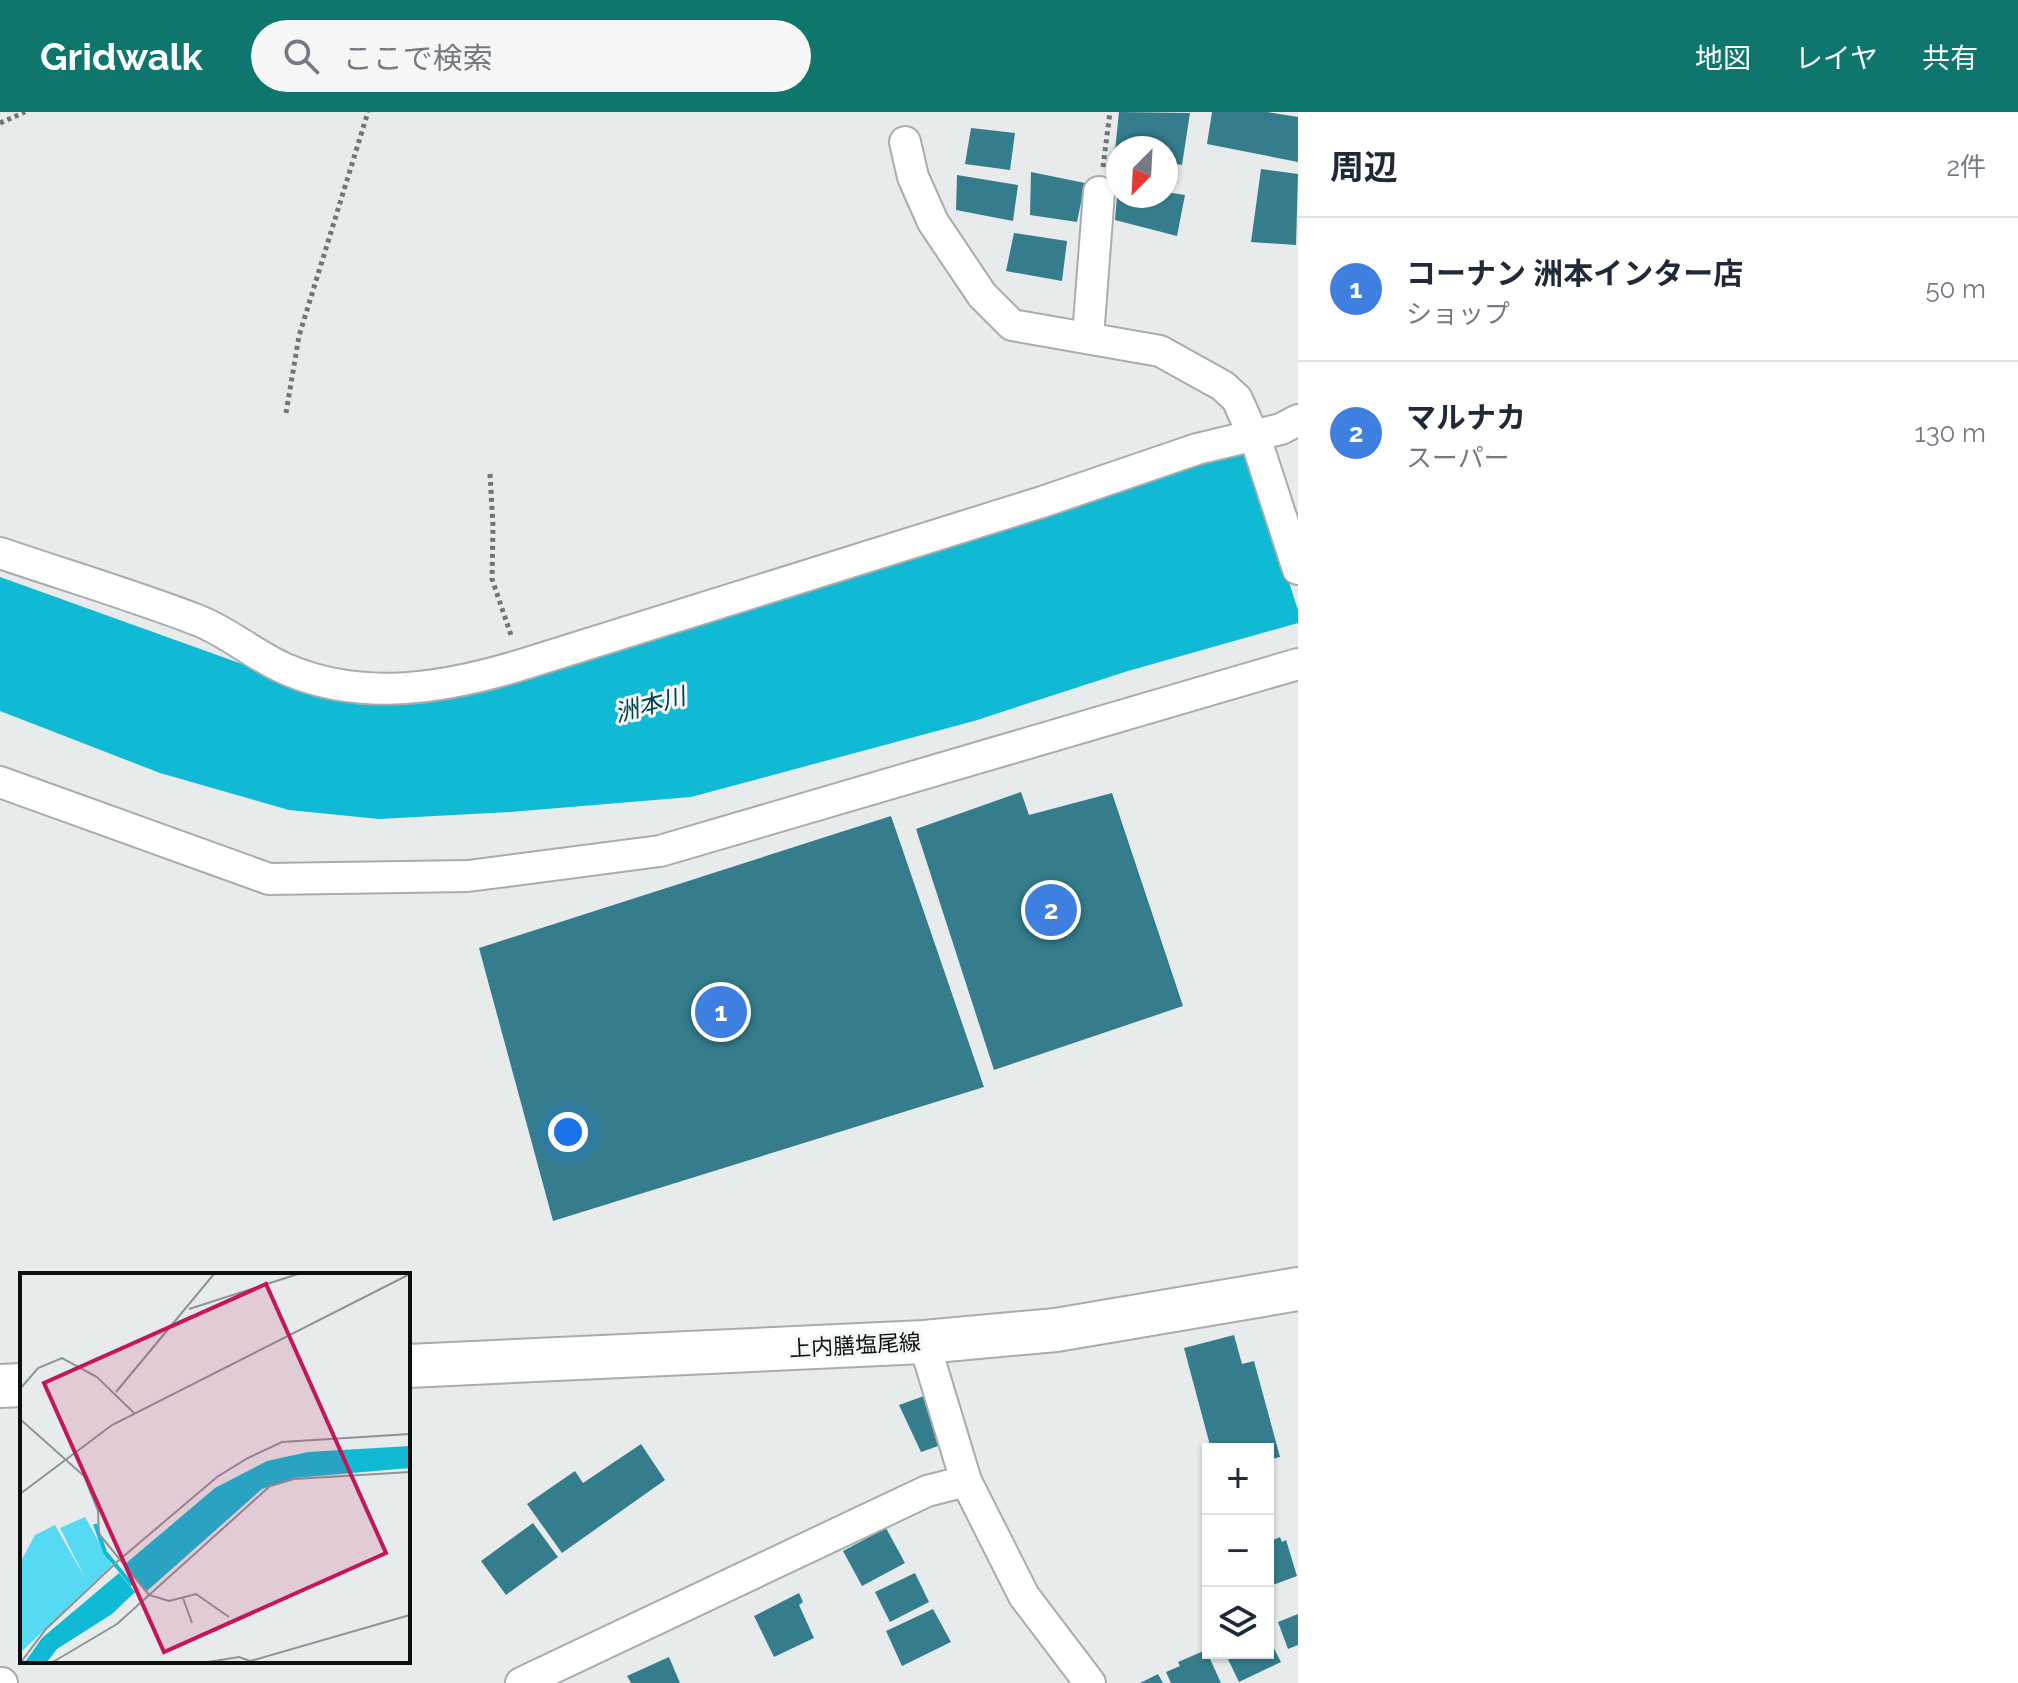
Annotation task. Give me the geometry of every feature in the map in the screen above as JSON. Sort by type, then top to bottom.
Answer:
[{"type":"main road","name":"上内膳塩尾線","points":[[410,1366],[924,1342],[1056,1330],[1298,1289]]},
{"type":"main road","points":[[0,1386],[20,1385]]},
{"type":"street","points":[[905,142],[913,177],[933,222],[982,295],[1012,325],[1160,351],[1223,386],[1237,399],[1256,441],[1298,569]]},
{"type":"street","points":[[1088,337],[1099,192]]},
{"type":"street","points":[[0,553],[200,621],[288,670],[337,684],[418,689],[471,680],[521,665],[1042,502],[1197,449],[1256,441],[1298,420]]},
{"type":"street","points":[[0,782],[269,879],[468,876],[660,851],[1298,664]]},
{"type":"street","points":[[924,1342],[966,1481],[1024,1596],[1090,1683]]},
{"type":"street","points":[[521,1683],[927,1491],[966,1481]]},
{"type":"path","points":[[0,123],[25,112]]},
{"type":"path","points":[[286,413],[299,336],[368,112]]},
{"type":"path","points":[[1099,192],[1110,112]]},
{"type":"path","points":[[490,474],[492,579],[521,665]]},
{"type":"water","name":"洲本川","points":[[1245,446],[1298,610],[1298,623],[1128,671],[974,721],[691,797],[379,819],[289,810],[160,773],[0,711],[0,577],[284,679],[361,696]]},
{"type":"building","points":[[1119,112],[1190,113],[1182,165],[1178,164],[1178,136],[1117,136]]},
{"type":"building","points":[[1212,112],[1267,112],[1298,117],[1298,162],[1207,144]]},
{"type":"building","points":[[971,128],[1015,133],[1010,170],[965,164]]},
{"type":"building","points":[[1261,169],[1298,174],[1296,245],[1251,242]]},
{"type":"building","points":[[1031,172],[1085,183],[1077,222],[1030,215]]},
{"type":"building","points":[[957,175],[1018,185],[1013,221],[956,210]]},
{"type":"building","points":[[1178,194],[1185,195],[1177,236],[1115,220],[1116,208],[1178,208]]},
{"type":"building","points":[[1014,233],[1067,241],[1062,281],[1006,271]]},
{"type":"building","points":[[1021,792],[1029,815],[1112,793],[1183,1006],[994,1070],[916,829]]},
{"type":"building","points":[[891,816],[984,1087],[553,1221],[479,948]]},
{"type":"building","points":[[1234,1335],[1242,1364],[1254,1361],[1280,1457],[1274,1458],[1274,1443],[1209,1443],[1184,1348]]},
{"type":"building","points":[[938,1391],[950,1442],[921,1452],[899,1405]]},
{"type":"building","points":[[641,1444],[665,1480],[562,1553],[527,1504],[575,1471],[583,1483]]},
{"type":"building","points":[[533,1523],[558,1557],[506,1595],[481,1561]]},
{"type":"building","points":[[886,1528],[905,1563],[862,1586],[843,1551]]},
{"type":"building","points":[[1280,1537],[1282,1542],[1286,1540],[1297,1576],[1274,1585],[1274,1540]]},
{"type":"building","points":[[915,1573],[929,1602],[890,1622],[875,1592]]},
{"type":"building","points":[[799,1593],[803,1602],[799,1605],[814,1638],[774,1657],[754,1616]]},
{"type":"building","points":[[933,1609],[951,1642],[902,1666],[886,1631]]},
{"type":"building","points":[[1298,1614],[1298,1645],[1288,1649],[1278,1622]]},
{"type":"building","points":[[1274,1649],[1281,1662],[1239,1682],[1228,1659],[1274,1659]]},
{"type":"building","points":[[1202,1652],[1202,1659],[1210,1659],[1221,1683],[1171,1683],[1166,1672],[1180,1666],[1178,1662]]},
{"type":"building","points":[[669,1657],[680,1683],[631,1683],[627,1676]]},
{"type":"building","points":[[1158,1674],[1163,1683],[1140,1683]]},
{"type":"place","name":"マルナカ","points":[[1051,910]]},
{"type":"place","name":"コーナン 洲本インター店","points":[[721,1012]]}]
